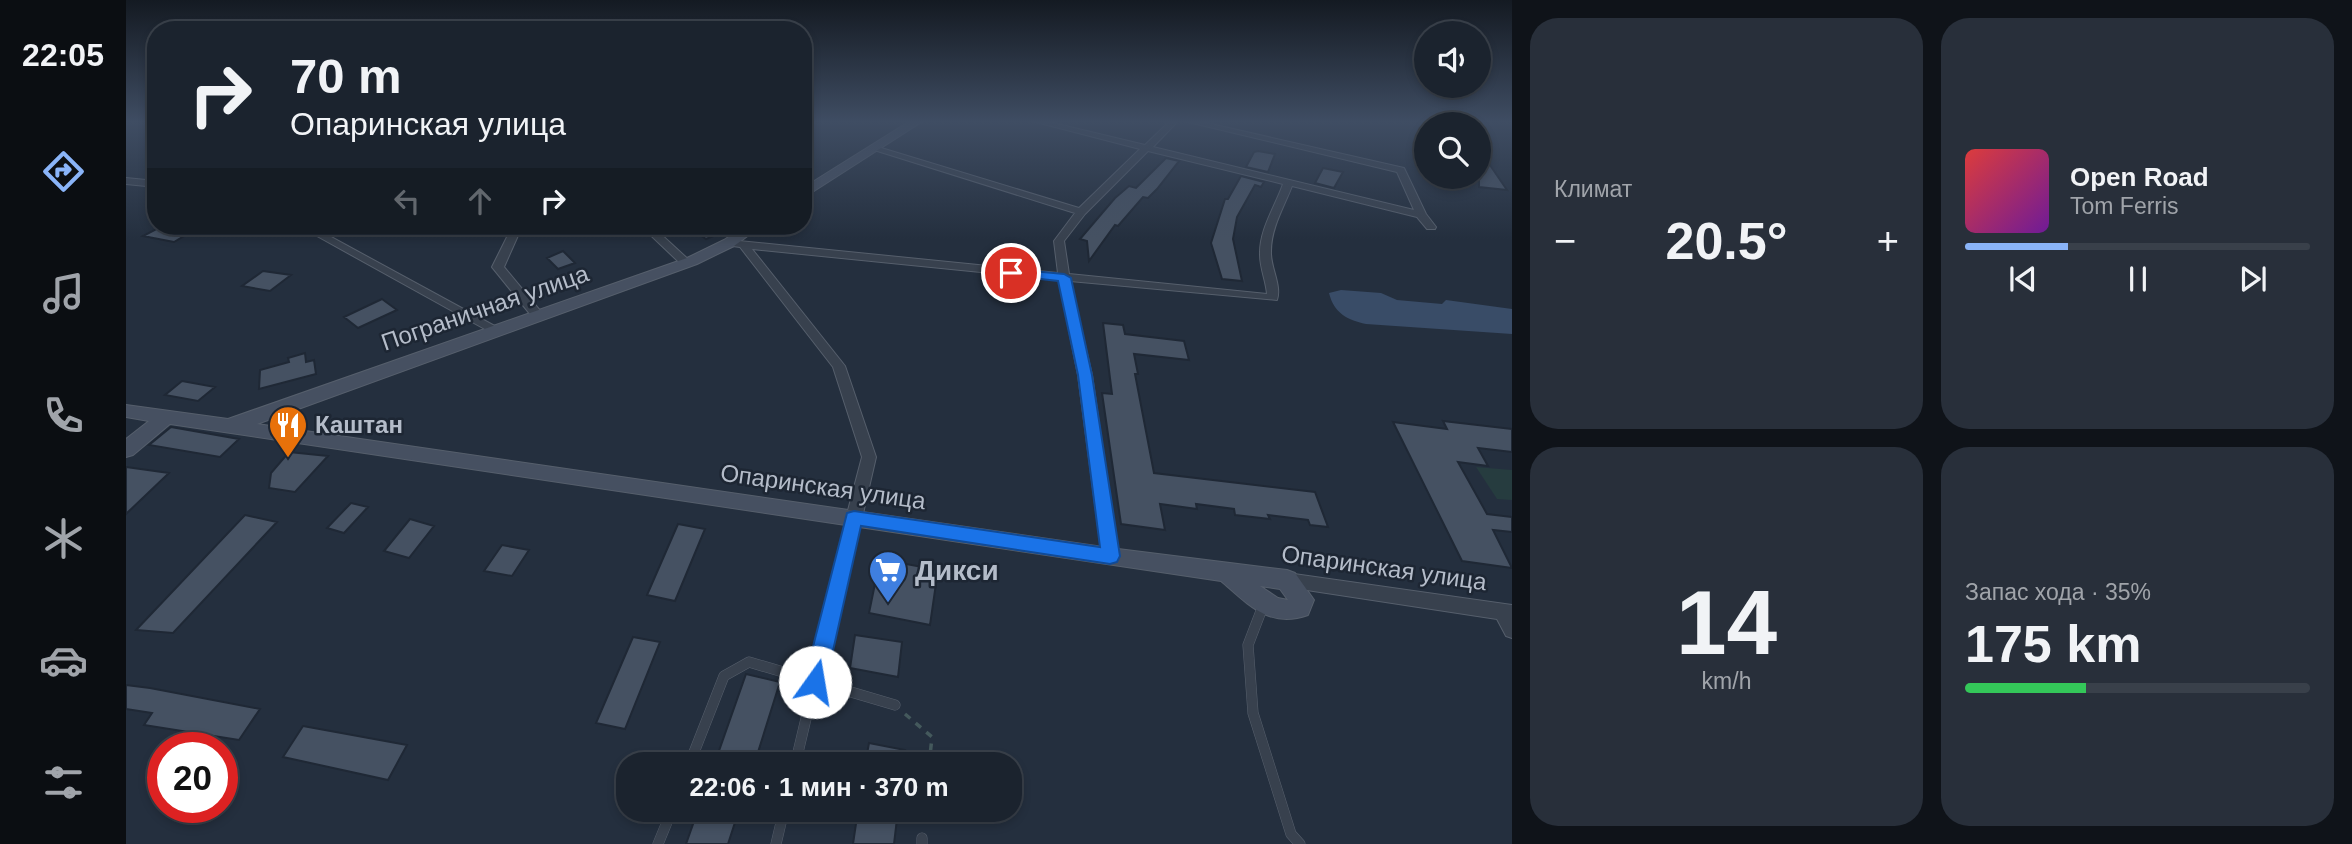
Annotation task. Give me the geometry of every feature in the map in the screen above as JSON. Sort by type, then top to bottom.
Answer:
[{"type":"main road","name":"Опаринская улица","points":[[126,411],[165,418]]},
{"type":"street","points":[[812,188],[857,160]]},
{"type":"street","points":[[912,160],[1081,212]]},
{"type":"street","points":[[1110,556],[1085,375],[1064,278],[1059,241],[1081,212],[1134,160]]},
{"type":"street","points":[[1199,160],[1421,215]]},
{"type":"street","points":[[1359,160],[1401,170],[1421,215],[1431,227]]},
{"type":"street","points":[[126,181],[147,183]]},
{"type":"street","points":[[737,244],[1273,298],[1274,287],[1265,259],[1265,240],[1289,182]]},
{"type":"street","points":[[321,235],[496,330]]},
{"type":"street","points":[[513,235],[498,267],[538,316]]},
{"type":"street","points":[[655,235],[685,264]]},
{"type":"street","name":"Пограничная улица","points":[[227,427],[685,264],[737,244],[746,235]]},
{"type":"street","points":[[737,244],[839,366],[869,457],[854,518]]},
{"type":"street","points":[[126,450],[165,418]]},
{"type":"street","name":"Опаринская улица","points":[[165,418],[1508,613]]},
{"type":"street","points":[[1225,571],[1265,602],[1278,610],[1291,612],[1299,608],[1302,600],[1287,580]]},
{"type":"street","points":[[1508,613],[1512,630]]},
{"type":"lane","points":[[798,752],[854,518]]},
{"type":"lane","points":[[1265,602],[1248,645],[1253,713],[1291,835],[1300,844]]},
{"type":"lane","points":[[694,752],[724,676],[749,662],[895,705]]},
{"type":"lane","points":[[658,844],[666,822]]},
{"type":"lane","points":[[776,844],[781,822]]},
{"type":"path","points":[[895,705],[932,737],[930,752]]},
{"type":"green space","points":[[1476,467],[1512,470],[1512,500],[1497,499]]},
{"type":"water","points":[[1341,290],[1381,293],[1397,300],[1442,304],[1446,300],[1512,309],[1512,334],[1366,324],[1347,318],[1334,306],[1329,293]]},
{"type":"building","points":[[1164,160],[1179,161],[1148,198],[1143,197],[1118,226],[1115,225],[1089,261],[1087,241],[1080,239],[1115,198],[1129,186],[1136,188]]},
{"type":"building","points":[[1250,160],[1273,160],[1268,172],[1246,167]]},
{"type":"building","points":[[1491,167],[1507,190],[1491,188]]},
{"type":"building","points":[[1323,168],[1343,172],[1334,188],[1315,183]]},
{"type":"building","points":[[1241,176],[1264,182],[1261,187],[1255,185],[1237,217],[1233,239],[1242,281],[1222,279],[1211,243],[1225,199],[1228,199]]},
{"type":"building","points":[[147,234],[186,235],[174,242],[143,236]]},
{"type":"building","points":[[563,251],[575,263],[558,269],[547,258]]},
{"type":"building","points":[[263,271],[291,275],[270,291],[242,286]]},
{"type":"building","points":[[382,299],[397,310],[358,328],[344,317]]},
{"type":"building","points":[[1103,323],[1123,325],[1125,334],[1184,341],[1189,360],[1134,354],[1138,374],[1135,374],[1154,473],[1315,492],[1328,527],[1310,525],[1308,520],[1268,515],[1270,519],[1235,515],[1234,509],[1196,504],[1197,509],[1160,504],[1165,530],[1121,524],[1102,393],[1112,394]]},
{"type":"building","points":[[305,353],[306,362],[314,360],[316,374],[259,389],[260,370],[289,362],[288,358]]},
{"type":"building","points":[[182,381],[215,387],[198,401],[165,395]]},
{"type":"building","points":[[1443,421],[1512,429],[1512,452],[1478,448],[1488,466],[1458,462],[1487,514],[1512,517],[1512,532],[1493,530],[1512,568],[1462,561],[1393,422],[1447,429]]},
{"type":"building","points":[[171,427],[239,439],[220,457],[149,445]]},
{"type":"building","points":[[289,452],[328,456],[295,492],[269,488],[271,473]]},
{"type":"building","points":[[126,467],[169,473],[126,514]]},
{"type":"building","points":[[351,503],[368,507],[344,533],[327,528]]},
{"type":"building","points":[[245,515],[277,522],[173,633],[136,630]]},
{"type":"building","points":[[410,519],[434,526],[409,558],[384,551]]},
{"type":"building","points":[[678,524],[705,529],[675,601],[647,595]]},
{"type":"building","points":[[502,545],[529,550],[512,576],[484,571]]},
{"type":"building","points":[[880,559],[938,570],[930,625],[869,613]]},
{"type":"building","points":[[855,635],[902,642],[898,677],[850,668]]},
{"type":"building","points":[[633,637],[660,642],[625,729],[596,723]]},
{"type":"building","points":[[746,674],[780,682],[758,752],[719,752]]},
{"type":"building","points":[[126,685],[260,709],[239,740],[238,732],[188,732],[144,725],[152,713],[126,709]]},
{"type":"building","points":[[303,726],[407,745],[388,780],[283,757]]},
{"type":"building","points":[[869,743],[905,750],[905,752],[867,752]]},
{"type":"building","points":[[694,822],[735,822],[728,844],[686,844]]},
{"type":"building","points":[[856,822],[897,822],[894,844],[853,844]]},
{"type":"place","name":"Каштан","points":[[288,459]]},
{"type":"place","name":"Дикси","points":[[888,604]]},
{"type":"route","points":[[815,682],[854,518],[1110,556],[1085,375],[1064,278],[1011,273]]}]
